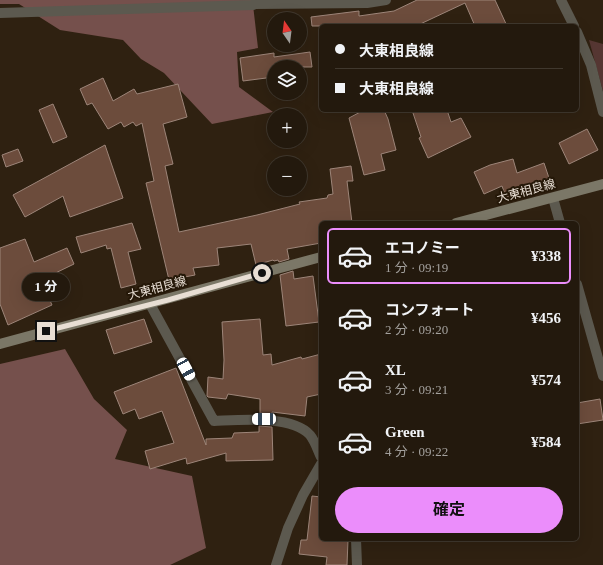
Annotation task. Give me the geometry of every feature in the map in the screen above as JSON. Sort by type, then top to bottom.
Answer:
[{"type":"main road","name":"大東相良線","points":[[464,221],[603,184]]},
{"type":"main road","name":"大東相良線","points":[[0,344],[319,259]]},
{"type":"street","points":[[0,13],[254,4],[367,3],[386,0]]},
{"type":"street","points":[[561,0],[573,24]]},
{"type":"street","points":[[579,37],[591,65],[603,112]]},
{"type":"street","points":[[553,198],[559,221]]},
{"type":"street","points":[[579,291],[603,376]]},
{"type":"street","points":[[150,304],[214,421],[264,419],[297,426],[310,436],[319,454]]},
{"type":"street","points":[[276,565],[288,528],[303,495],[319,467]]},
{"type":"street","points":[[356,541],[357,565]]},
{"type":"shaded area","points":[[0,0],[287,0],[253,5],[258,48],[237,52],[239,87],[268,108],[267,113],[212,124],[164,73],[141,59],[123,40],[60,30],[19,4],[0,4]]},
{"type":"shaded area","points":[[589,40],[603,44],[603,91]]},
{"type":"shaded area","points":[[65,349],[94,399],[127,430],[115,459],[192,476],[206,548],[170,565],[0,565],[0,364]]},
{"type":"building","points":[[417,0],[495,0],[506,24],[474,24],[465,3],[420,24],[319,24],[319,26],[312,26],[311,17],[359,11],[359,16],[394,11]]},
{"type":"building","points":[[310,52],[312,67],[307,67],[307,60],[267,60],[267,78],[243,81],[240,58],[274,53],[274,57]]},
{"type":"building","points":[[103,78],[113,101],[134,89],[137,94],[178,84],[187,117],[163,124],[173,164],[165,166],[179,232],[257,215],[300,204],[299,202],[327,198],[328,195],[333,194],[330,169],[351,166],[353,181],[347,181],[352,221],[319,221],[319,243],[287,249],[289,259],[279,262],[278,260],[273,260],[256,265],[251,244],[217,248],[219,265],[193,268],[195,275],[169,280],[146,183],[154,181],[142,123],[136,126],[133,122],[124,127],[121,122],[108,129],[92,103],[87,105],[80,89]]},
{"type":"building","points":[[53,104],[67,137],[53,143],[39,110]]},
{"type":"building","points":[[360,112],[385,112],[396,150],[381,154],[385,170],[364,175],[349,118]]},
{"type":"building","points":[[413,112],[448,112],[451,122],[461,118],[471,137],[428,158],[419,138],[421,137]]},
{"type":"building","points":[[587,129],[598,150],[569,164],[559,143]]},
{"type":"building","points":[[105,145],[123,198],[70,217],[63,196],[25,217],[13,195]]},
{"type":"building","points":[[18,149],[23,161],[6,167],[2,155]]},
{"type":"building","points":[[513,159],[517,173],[544,163],[550,181],[506,197],[502,186],[484,194],[474,172],[490,165]]},
{"type":"building","points":[[132,223],[141,249],[128,252],[136,284],[121,288],[111,248],[107,249],[106,245],[81,253],[76,237]]},
{"type":"building","points":[[25,239],[34,262],[67,248],[74,264],[41,280],[52,305],[8,325],[0,304],[0,248]]},
{"type":"building","points":[[293,271],[294,279],[313,276],[319,322],[286,326],[280,275]]},
{"type":"building","points":[[144,319],[152,342],[114,354],[106,330]]},
{"type":"building","points":[[260,319],[263,355],[271,354],[272,365],[301,357],[302,359],[319,355],[319,394],[307,397],[305,416],[272,412],[272,414],[260,413],[260,399],[228,394],[226,399],[207,396],[208,377],[223,379],[224,360],[222,322]]},
{"type":"building","points":[[176,368],[206,445],[206,439],[232,438],[234,433],[259,432],[259,426],[272,427],[273,460],[226,461],[226,453],[187,464],[186,458],[150,469],[145,451],[174,443],[162,411],[139,419],[135,409],[123,414],[114,392]]},
{"type":"building","points":[[600,399],[603,420],[579,424],[579,403]]},
{"type":"building","points":[[312,496],[319,497],[319,541],[348,541],[347,565],[326,565],[327,557],[299,554],[301,540],[307,540]]},
{"type":"route","points":[[46,331],[168,300],[262,273]]}]
